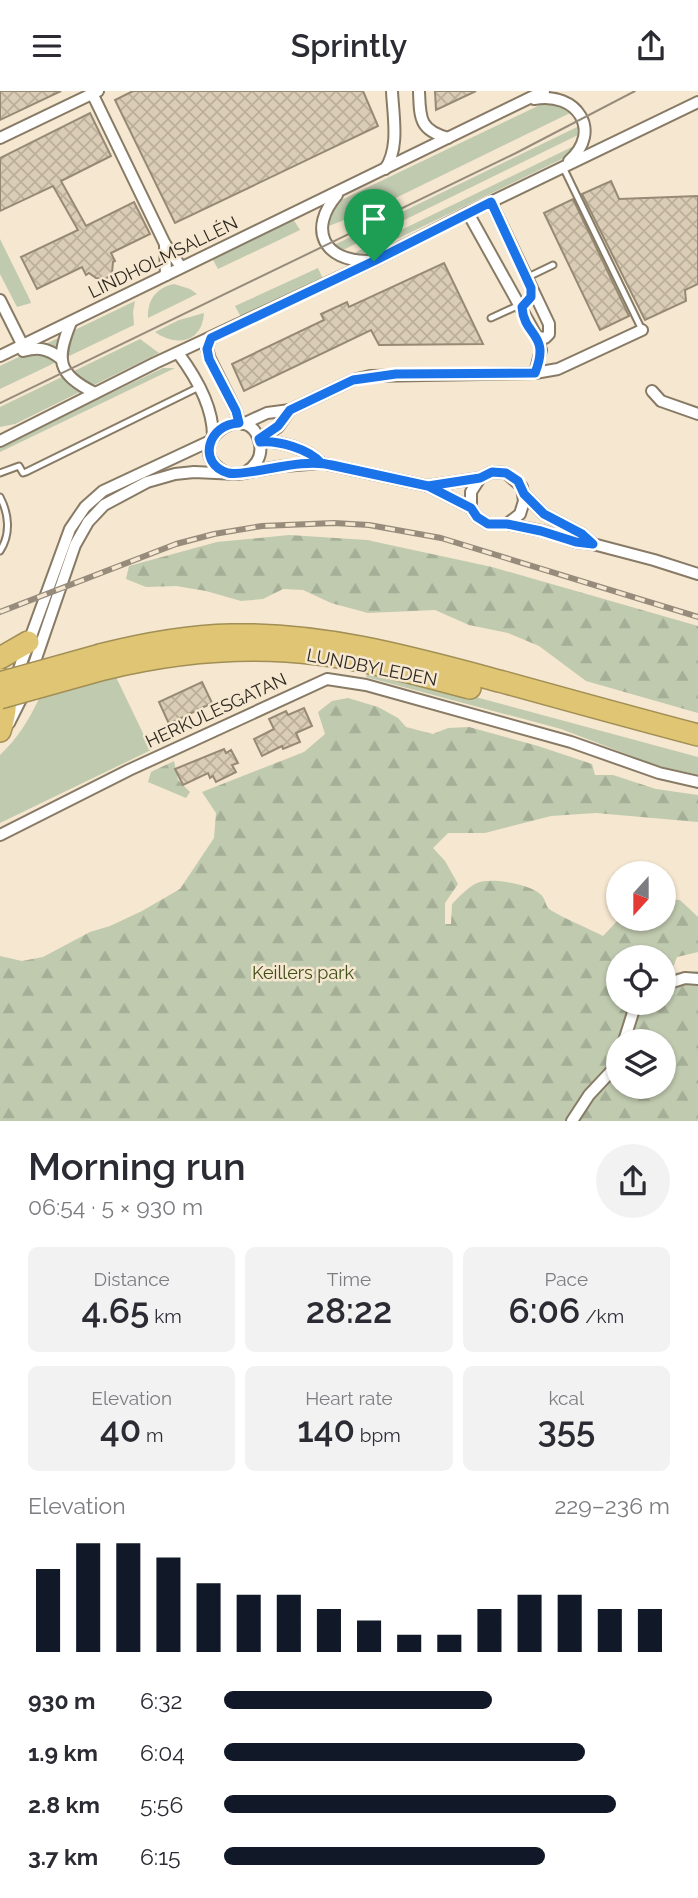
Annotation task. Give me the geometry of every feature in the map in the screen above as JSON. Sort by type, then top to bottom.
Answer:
[{"type":"highway","name":"LUNDBYLEDEN","points":[[1,697],[102,662],[136,646],[204,636],[271,635],[321,639],[425,661],[698,735]]},
{"type":"highway","points":[[0,658],[29,642]]},
{"type":"highway","name":"LUNDBYLEDEN","points":[[102,662],[218,651],[263,650],[319,654],[425,677],[698,750]]},
{"type":"highway","points":[[0,677],[5,712],[0,731]]},
{"type":"street","points":[[385,169],[394,147],[392,91]]},
{"type":"street","points":[[419,91],[423,124],[437,135],[448,138]]},
{"type":"street","name":"LINDHOLMSALLÉN","points":[[1,356],[544,91]]},
{"type":"street","points":[[0,138],[94,92],[165,244],[181,267]]},
{"type":"street","name":"LINDHOLMSALLÉN","points":[[520,103],[555,97],[566,101],[582,116],[584,138],[580,148],[571,160],[552,173]]},
{"type":"street","name":"LINDHOLMSALLÉN","points":[[0,441],[698,102]]},
{"type":"street","points":[[341,190],[326,208],[321,220],[325,241],[329,249],[347,260],[374,261]]},
{"type":"street","points":[[491,202],[550,329],[545,338],[537,337]]},
{"type":"street","points":[[468,213],[537,337],[541,350],[535,373]]},
{"type":"street","points":[[165,244],[166,275]]},
{"type":"street","points":[[521,304],[531,297],[529,283]]},
{"type":"street","points":[[0,300],[23,346]]},
{"type":"street","points":[[521,304],[533,301],[540,305]]},
{"type":"street","points":[[60,358],[71,322]]},
{"type":"street","points":[[1,697],[29,642],[51,578],[77,517],[103,491],[211,439],[222,426],[241,424],[267,413],[290,410],[353,380],[370,376],[535,373],[558,369],[642,330]]},
{"type":"street","points":[[211,338],[207,349],[209,359],[241,424],[254,431],[259,440],[261,449],[257,462],[243,473]]},
{"type":"street","points":[[1,356],[37,348],[51,351],[60,358],[74,380],[95,393]]},
{"type":"street","points":[[178,353],[210,409],[213,422],[213,461],[227,473]]},
{"type":"street","points":[[652,391],[661,401],[698,414]]},
{"type":"street","points":[[259,440],[278,426],[290,410]]},
{"type":"street","points":[[259,440],[314,455],[321,463]]},
{"type":"street","points":[[0,731],[9,723],[23,696],[75,545],[88,522],[104,505],[162,477],[175,474],[243,473],[321,463],[428,486],[471,508],[477,517],[488,524],[507,524],[541,531],[698,574]]},
{"type":"street","points":[[428,486],[480,478],[492,472],[506,473],[518,481],[524,494],[544,514],[582,534],[593,544]]},
{"type":"street","points":[[471,508],[471,492],[480,478]]},
{"type":"street","points":[[507,524],[521,511],[524,494]]},
{"type":"street","name":"HERKULESGATAN","points":[[0,835],[129,770],[327,679],[366,685],[571,742],[659,773],[698,782]]},
{"type":"street","points":[[676,981],[698,979]]},
{"type":"street","points":[[572,1121],[589,1095],[606,1077]]},
{"type":"lane","points":[[563,167],[642,330]]},
{"type":"lane","points":[[529,283],[553,265]]},
{"type":"lane","points":[[491,318],[521,304]]},
{"type":"lane","points":[[0,473],[19,466],[23,473],[26,472],[199,387]]},
{"type":"lane","points":[[0,496],[7,511],[7,535],[0,551]]},
{"type":"green space","points":[[544,103],[560,105],[570,113],[371,210],[326,227],[328,216],[337,202]]},
{"type":"green space","points":[[577,127],[578,135],[341,251],[334,245]]},
{"type":"green space","points":[[574,146],[562,159],[368,253],[355,256],[356,252]]},
{"type":"green space","points":[[293,219],[300,230],[218,269],[212,258]]},
{"type":"green space","points":[[0,239],[31,303],[17,307],[0,274]]},
{"type":"green space","points":[[318,268],[323,279],[242,319],[235,306]]},
{"type":"green space","points":[[174,284],[197,294],[148,318],[149,306],[154,296],[162,288]]},
{"type":"green space","points":[[135,301],[134,325],[0,389],[0,366]]},
{"type":"green space","points":[[204,313],[198,331],[187,339],[171,340],[155,332],[179,320]]},
{"type":"green space","points":[[140,339],[159,353],[15,424],[0,427],[0,407]]},
{"type":"green space","points":[[163,368],[175,368],[0,452],[0,446]]},
{"type":"green space","points":[[289,535],[367,540],[492,567],[698,626],[698,713],[586,681],[539,646],[508,633],[469,625],[435,610],[368,613],[331,603],[303,590],[283,589],[263,599],[241,601],[176,586],[146,587],[126,579],[129,566],[217,542]]},
{"type":"green space","points":[[368,671],[446,689],[698,757],[698,775],[655,765],[561,729],[366,677]]},
{"type":"green space","points":[[116,677],[151,750],[0,823],[0,755],[22,729],[39,699]]},
{"type":"green space","name":"Keillers park","points":[[348,698],[378,707],[398,718],[406,727],[433,734],[448,728],[469,727],[592,764],[595,775],[613,775],[656,789],[698,795],[698,822],[596,813],[551,816],[485,833],[448,833],[433,848],[445,861],[458,884],[445,903],[445,924],[451,924],[452,904],[470,887],[483,881],[500,881],[535,890],[542,895],[552,911],[603,936],[608,931],[676,931],[676,900],[680,900],[698,917],[698,952],[677,957],[676,960],[676,945],[606,945],[606,1015],[676,1015],[676,973],[698,971],[698,1121],[0,1121],[0,956],[22,961],[43,957],[90,932],[142,911],[180,889],[214,838],[216,813],[202,792],[304,752],[325,734],[318,712],[332,701]]},
{"type":"green space","points":[[174,761],[178,780],[190,792],[186,798],[148,782],[151,772]]},
{"type":"building","points":[[0,91],[61,91],[0,120]]},
{"type":"building","points":[[133,91],[363,91],[378,126],[175,223],[115,100]]},
{"type":"building","points":[[435,91],[476,91],[436,110]]},
{"type":"building","points":[[90,113],[111,156],[61,181],[86,226],[134,202],[150,234],[111,253],[115,261],[112,273],[106,279],[96,278],[89,273],[86,275],[82,267],[37,289],[21,257],[78,230],[53,186],[0,211],[0,158]]},
{"type":"building","points":[[611,181],[619,199],[698,196],[698,284],[685,290],[686,301],[645,320],[582,194]]},
{"type":"building","points":[[573,199],[629,316],[600,330],[544,213]]},
{"type":"building","points":[[444,263],[483,344],[379,345],[371,330],[244,391],[232,364],[324,320],[321,314],[347,302],[349,307]]},
{"type":"building","points":[[202,682],[212,703],[169,724],[159,702]]},
{"type":"building","points":[[304,708],[312,726],[296,733],[300,742],[283,749],[282,746],[262,756],[254,739],[274,729],[269,719],[286,711],[288,715]]},
{"type":"building","points":[[224,749],[226,753],[231,750],[238,763],[232,765],[236,772],[216,782],[208,773],[183,785],[175,769]]},
{"type":"tram line","points":[[0,403],[516,153],[635,91]]},
{"type":"railway","points":[[0,612],[176,544],[262,526],[334,523],[369,525],[441,538],[698,617]]},
{"type":"route","points":[[374,261],[211,338],[207,349],[209,359],[236,411],[239,423],[222,426],[213,436],[209,448],[216,466],[227,473],[238,474],[284,466],[321,463],[332,465],[428,486],[471,508],[477,517],[488,524],[507,524],[593,544],[582,534],[544,514],[524,494],[518,481],[506,473],[492,472],[480,478],[428,486],[321,463],[314,455],[270,441],[260,442],[259,439],[278,426],[290,410],[353,380],[396,374],[535,373],[541,350],[537,337],[522,312],[522,307],[531,297],[531,288],[491,202],[374,261]]}]
